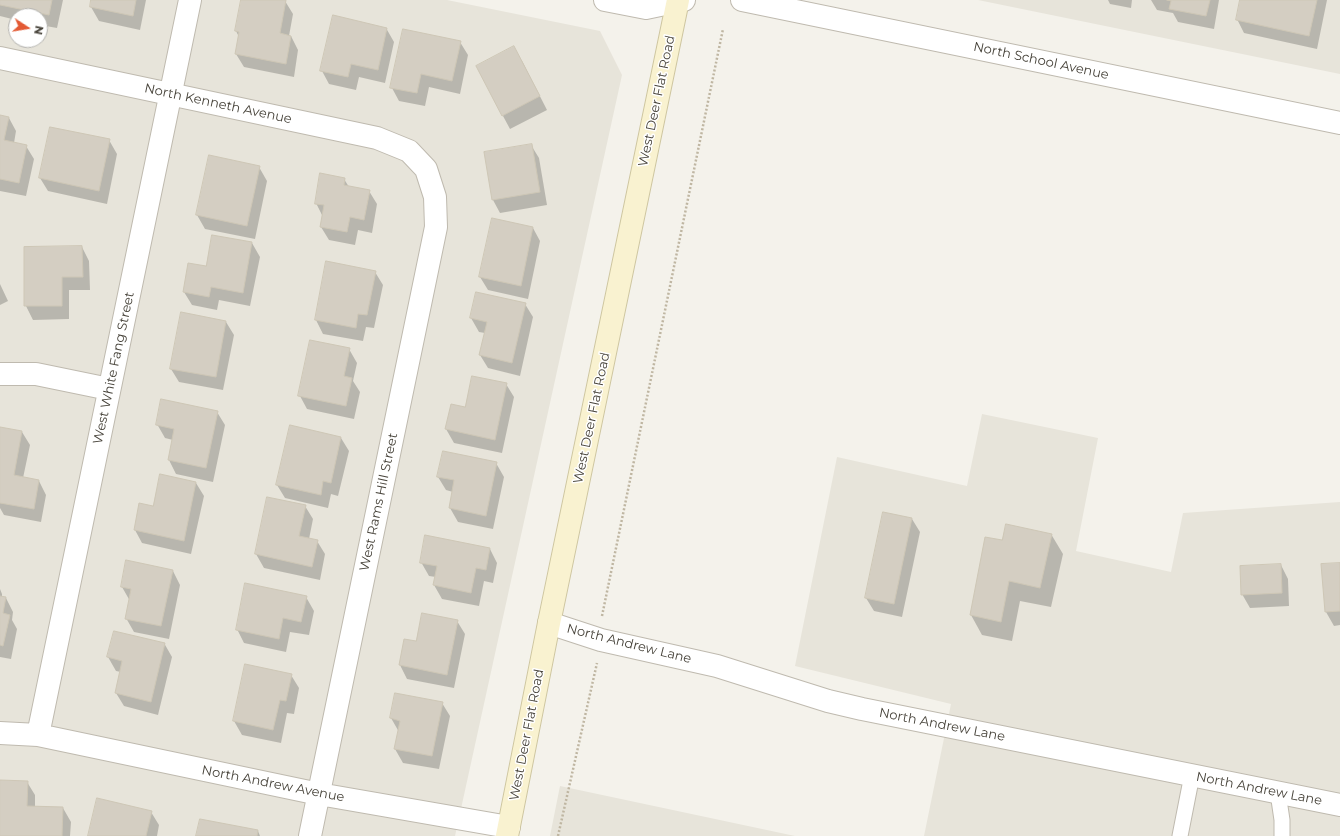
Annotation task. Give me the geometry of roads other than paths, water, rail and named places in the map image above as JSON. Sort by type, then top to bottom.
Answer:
[{"type":"main road","name":"West Deer Flat Road","points":[[508,831],[549,623],[680,0]]},
{"type":"street","name":"West White Fang Street","points":[[38,735],[190,0]]},
{"type":"street","points":[[605,0],[646,8],[680,0]]},
{"type":"street","name":"North School Avenue","points":[[742,0],[1340,123]]},
{"type":"street","name":"North Kenneth Avenue","points":[[0,58],[377,138],[409,151],[426,169]]},
{"type":"street","name":"West Rams Hill Street","points":[[310,836],[436,227],[435,197],[426,169]]},
{"type":"street","points":[[0,374],[36,374],[109,389]]},
{"type":"street","name":"North Andrew Lane","points":[[549,623],[601,640],[717,666],[828,701],[862,709],[1340,805]]},
{"type":"street","name":"North Andrew Avenue","points":[[0,733],[38,735],[319,794],[508,831]]},
{"type":"lane","points":[[1180,836],[1192,775]]},
{"type":"lane","points":[[1278,792],[1282,820],[1282,836]]}]
